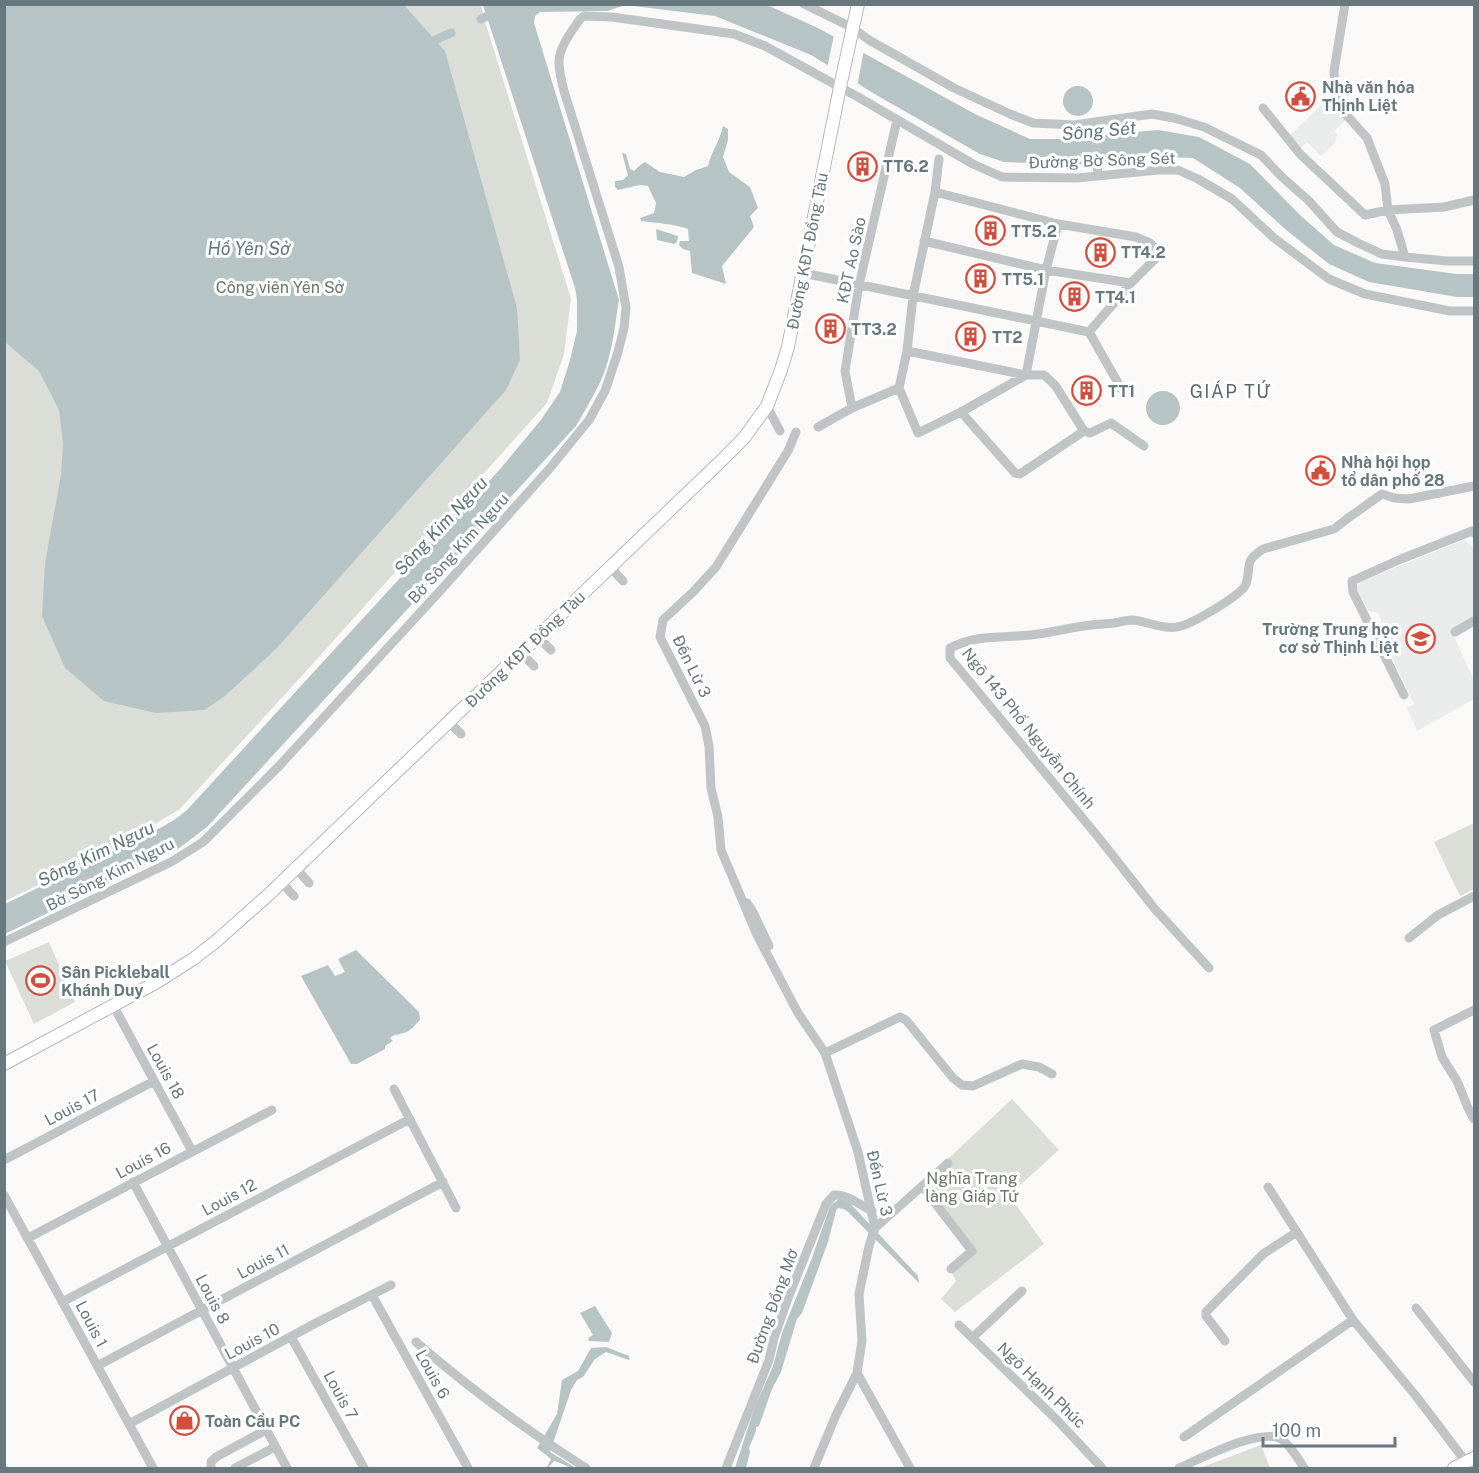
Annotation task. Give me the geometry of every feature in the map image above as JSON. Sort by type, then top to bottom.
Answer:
[{"type":"main road","points":[[853,28],[858,4]]},
{"type":"main road","name":"Đường KĐT Đồng Tàu","points":[[4,1064],[157,982],[223,936],[744,438],[767,406],[781,370],[853,28]]},
{"type":"main road","points":[[1454,1468],[1470,1460]]},
{"type":"street","points":[[804,4],[853,28],[869,40],[954,88],[1033,123],[1074,125],[1152,114],[1174,117],[1204,127],[1261,155],[1309,201],[1337,232],[1382,254],[1447,261],[1474,261]]},
{"type":"street","points":[[1345,4],[1334,71],[1336,95],[1341,109],[1367,138],[1385,184],[1388,210],[1405,257]]},
{"type":"street","name":"Đường Bờ Sông Sét","points":[[584,16],[612,17],[734,34],[765,46],[840,84],[973,164],[1002,177],[1051,178],[1178,170],[1232,199],[1274,238],[1329,279],[1365,294],[1450,311],[1474,311]]},
{"type":"street","name":"Bờ Sông Kim Ngưu","points":[[4,942],[171,862],[203,842],[280,765],[440,591],[550,468],[597,408],[618,352],[626,308],[619,267],[564,91],[559,65],[566,42],[584,16]]},
{"type":"street","points":[[1263,108],[1300,154],[1365,215],[1388,210],[1444,207],[1474,200]]},
{"type":"street","name":"KĐT Ao Sào","points":[[852,408],[845,371],[860,285],[897,120]]},
{"type":"street","points":[[1094,122],[1098,176]]},
{"type":"street","points":[[939,159],[913,296],[907,351],[899,388],[918,433],[961,412],[1026,375],[1046,270],[1058,224]]},
{"type":"street","points":[[934,192],[1058,224],[1136,237],[1150,243],[1161,253],[1131,283],[1089,332]]},
{"type":"street","points":[[924,241],[1046,270],[1131,283]]},
{"type":"street","points":[[803,273],[1089,332],[1122,390]]},
{"type":"street","points":[[907,351],[1026,375],[1044,375],[1055,385],[1084,431]]},
{"type":"street","points":[[818,427],[852,408],[899,388]]},
{"type":"street","points":[[767,406],[780,430]]},
{"type":"street","points":[[961,412],[1015,473],[1020,474],[1084,431],[1090,432],[1111,423],[1144,446]]},
{"type":"street","name":"Đền Lừ 3","points":[[796,432],[788,451],[716,567],[663,620],[660,637],[705,726],[709,746],[711,788],[718,817],[721,850],[757,935],[798,1013],[825,1053],[858,1152],[875,1227],[859,1294],[862,1341],[857,1373],[836,1414],[814,1468]]},
{"type":"street","name":"Ngõ 143 Phố Nguyễn Chính","points":[[1209,968],[1154,908],[950,658],[950,648],[964,641],[997,636],[1031,635],[1127,620],[1179,627],[1230,599],[1245,586],[1250,561],[1263,549],[1334,529],[1382,494],[1394,498],[1409,498],[1474,486]]},
{"type":"street","points":[[1404,695],[1353,592],[1352,581],[1472,531],[1474,533]]},
{"type":"street","points":[[610,567],[623,581]]},
{"type":"street","points":[[1455,632],[1474,621]]},
{"type":"street","points":[[538,637],[551,650]]},
{"type":"street","points":[[521,653],[534,666]]},
{"type":"street","points":[[449,722],[461,734]]},
{"type":"street","points":[[296,868],[309,883]]},
{"type":"street","points":[[281,882],[294,896]]},
{"type":"street","points":[[1409,938],[1438,915],[1474,896]]},
{"type":"street","name":"Louis 18","points":[[113,1005],[192,1152]]},
{"type":"street","points":[[1474,1010],[1434,1030],[1442,1057],[1457,1081],[1474,1119]]},
{"type":"street","points":[[825,1053],[900,1017],[906,1020],[953,1078],[962,1085],[973,1086],[1022,1064],[1039,1067],[1052,1074]]},
{"type":"street","name":"Louis 17","points":[[4,1160],[154,1082]]},
{"type":"street","points":[[394,1089],[456,1208]]},
{"type":"street","name":"Louis 16","points":[[28,1238],[272,1110]]},
{"type":"street","name":"Louis 12","points":[[63,1302],[410,1119]]},
{"type":"street","points":[[875,1227],[948,1163]]},
{"type":"street","name":"Louis 8","points":[[133,1182],[286,1468]]},
{"type":"street","name":"Louis 11","points":[[97,1366],[443,1182]]},
{"type":"street","points":[[922,1186],[972,1251],[951,1269]]},
{"type":"street","points":[[1268,1187],[1353,1320],[1470,1460]]},
{"type":"street","name":"Đường Đồng Mơ","points":[[726,1468],[769,1360],[788,1298],[826,1204],[838,1194],[872,1211]]},
{"type":"street","name":"Louis 1","points":[[4,1195],[153,1468]]},
{"type":"street","points":[[1225,1341],[1206,1316],[1206,1312],[1263,1254],[1297,1232]]},
{"type":"street","name":"Louis 10","points":[[129,1424],[391,1285]]},
{"type":"street","points":[[972,1338],[1022,1291]]},
{"type":"street","name":"Louis 6","points":[[372,1295],[468,1468]]},
{"type":"street","points":[[1416,1308],[1474,1383]]},
{"type":"street","points":[[1184,1437],[1353,1320]]},
{"type":"street","name":"Ngõ Hạnh Phúc","points":[[959,1325],[1057,1420],[1102,1468]]},
{"type":"street","name":"Louis 7","points":[[291,1337],[364,1468]]},
{"type":"street","points":[[416,1341],[466,1385],[586,1468]]},
{"type":"street","points":[[857,1373],[909,1468]]},
{"type":"street","points":[[211,1468],[211,1462],[216,1457],[266,1430]]},
{"type":"street","points":[[1179,1468],[1246,1440],[1272,1436],[1283,1439],[1305,1468]]},
{"type":"street","points":[[235,1468],[275,1447]]},
{"type":"shaded area","points":[[1327,100],[1346,120],[1334,131],[1337,134],[1335,143],[1321,156],[1307,142],[1299,149],[1288,137]]},
{"type":"shaded area","name":"Trường Trung học cơ sở Thịnh Liệt","points":[[1464,540],[1474,548],[1474,619],[1452,632],[1474,680],[1474,699],[1417,731],[1407,708],[1414,704],[1385,642],[1387,634],[1378,613],[1368,610],[1357,589],[1360,582]]},
{"type":"green space","name":"Hồ Yên Sở","points":[[5,5],[481,5],[571,299],[564,354],[547,403],[180,809],[111,850],[5,901]]},
{"type":"green space","points":[[1474,823],[1474,889],[1460,896],[1434,842]]},
{"type":"green space","name":"Sân Pickleball Khánh Duy","points":[[49,942],[75,1002],[34,1024],[5,961]]},
{"type":"green space","name":"Nghĩa Trang làng Giáp Tứ","points":[[1012,1099],[1059,1150],[1009,1195],[1044,1244],[955,1312],[941,1299],[956,1281],[951,1271],[973,1251],[921,1184]]},
{"type":"green space","points":[[1261,1445],[1270,1468],[1200,1468]]},
{"type":"water","name":"Hồ Yên Sở","points":[[4,5],[404,5],[445,51],[517,308],[520,360],[506,390],[277,648],[225,696],[204,710],[156,713],[104,701],[65,668],[42,616],[45,563],[61,475],[63,443],[59,410],[39,371],[5,342]]},
{"type":"water","points":[[483,5],[625,5],[608,11],[540,12],[535,16],[534,23],[619,300],[610,353],[595,392],[576,426],[207,827],[178,849],[5,934],[5,904],[162,827],[187,810],[501,468],[540,421],[560,392],[577,331],[575,288]]},
{"type":"water","points":[[625,5],[767,5],[818,28],[975,114],[1030,139],[1084,139],[1158,130],[1199,137],[1250,164],[1301,216],[1334,245],[1375,263],[1457,274],[1474,274],[1474,297],[1457,297],[1369,282],[1329,264],[1285,229],[1240,188],[1193,158],[1118,158],[1092,165],[1004,162],[980,154],[811,55],[715,16]]},
{"type":"water","points":[[1078,86],[1089,90],[1093,101],[1089,112],[1078,116],[1067,112],[1063,101],[1067,90]]},
{"type":"water","points":[[723,126],[728,129],[728,140],[723,157],[729,172],[750,187],[758,208],[750,216],[754,227],[722,266],[726,284],[692,273],[690,251],[679,245],[680,241],[689,241],[688,229],[641,221],[640,218],[654,213],[656,203],[648,186],[640,185],[618,190],[615,187],[615,181],[623,180],[628,175],[622,153],[626,154],[630,169],[634,171],[645,162],[660,172],[684,177],[708,166]]},
{"type":"water","points":[[656,229],[678,236],[677,242],[674,244],[657,240]]},
{"type":"water","points":[[1163,391],[1175,396],[1180,408],[1175,420],[1163,425],[1151,420],[1146,408],[1151,396]]},
{"type":"water","points":[[356,950],[419,1012],[420,1020],[409,1031],[392,1036],[390,1038],[393,1041],[385,1046],[385,1049],[357,1064],[351,1064],[301,976],[328,965],[335,976],[345,972],[338,959]]},
{"type":"water","points":[[839,1199],[848,1201],[918,1276],[919,1283],[847,1211],[838,1208],[802,1313],[797,1319],[781,1372],[772,1389],[759,1426],[756,1427],[749,1448],[746,1468],[735,1468],[754,1409],[773,1366],[782,1333],[830,1206]]},
{"type":"water","points":[[595,1306],[612,1333],[609,1342],[589,1341],[588,1338],[593,1335],[580,1313]]},
{"type":"water","points":[[606,1347],[629,1356],[629,1360],[606,1352],[595,1359],[571,1390],[550,1452],[576,1468],[554,1461],[547,1467],[551,1459],[537,1448],[557,1414],[562,1380],[578,1371],[591,1348]]},
{"type":"pier","points":[[834,35],[864,50],[857,87],[827,69]]},
{"type":"waterway","points":[[481,19],[512,4]]},
{"type":"waterway","points":[[435,40],[451,33]]},
{"type":"place","name":"Nhà văn hóa Thịnh Liệt","points":[[1301,96]]},
{"type":"place","name":"TT6.2","points":[[862,166]]},
{"type":"place","name":"TT5.2","points":[[990,231]]},
{"type":"place","name":"TT4.2","points":[[1100,252]]},
{"type":"place","name":"TT5.1","points":[[981,279]]},
{"type":"place","name":"TT4.1","points":[[1074,297]]},
{"type":"place","name":"TT3.2","points":[[830,329]]},
{"type":"place","name":"TT2","points":[[971,337]]},
{"type":"place","name":"TT1","points":[[1087,391]]},
{"type":"place","name":"Nhà hội họp tổ dân phố 28","points":[[1320,471]]},
{"type":"place","name":"Trường Trung học cơ sở Thịnh Liệt","points":[[1420,638]]},
{"type":"place","name":"Sân Pickleball Khánh Duy","points":[[40,981]]},
{"type":"place","name":"Toàn Cầu PC","points":[[184,1421]]},
{"type":"district","name":"GIÁP TỨ","points":[[1231,392]]},
{"type":"water label","name":"Sông Sét","points":[[1099,131]]},
{"type":"water label","name":"Sông Kim Ngưu","points":[[441,526]]},
{"type":"water label","name":"Sông Kim Ngưu","points":[[96,854]]},
{"type":"park label","name":"Công viên Yên Sở","points":[[280,287]]}]
